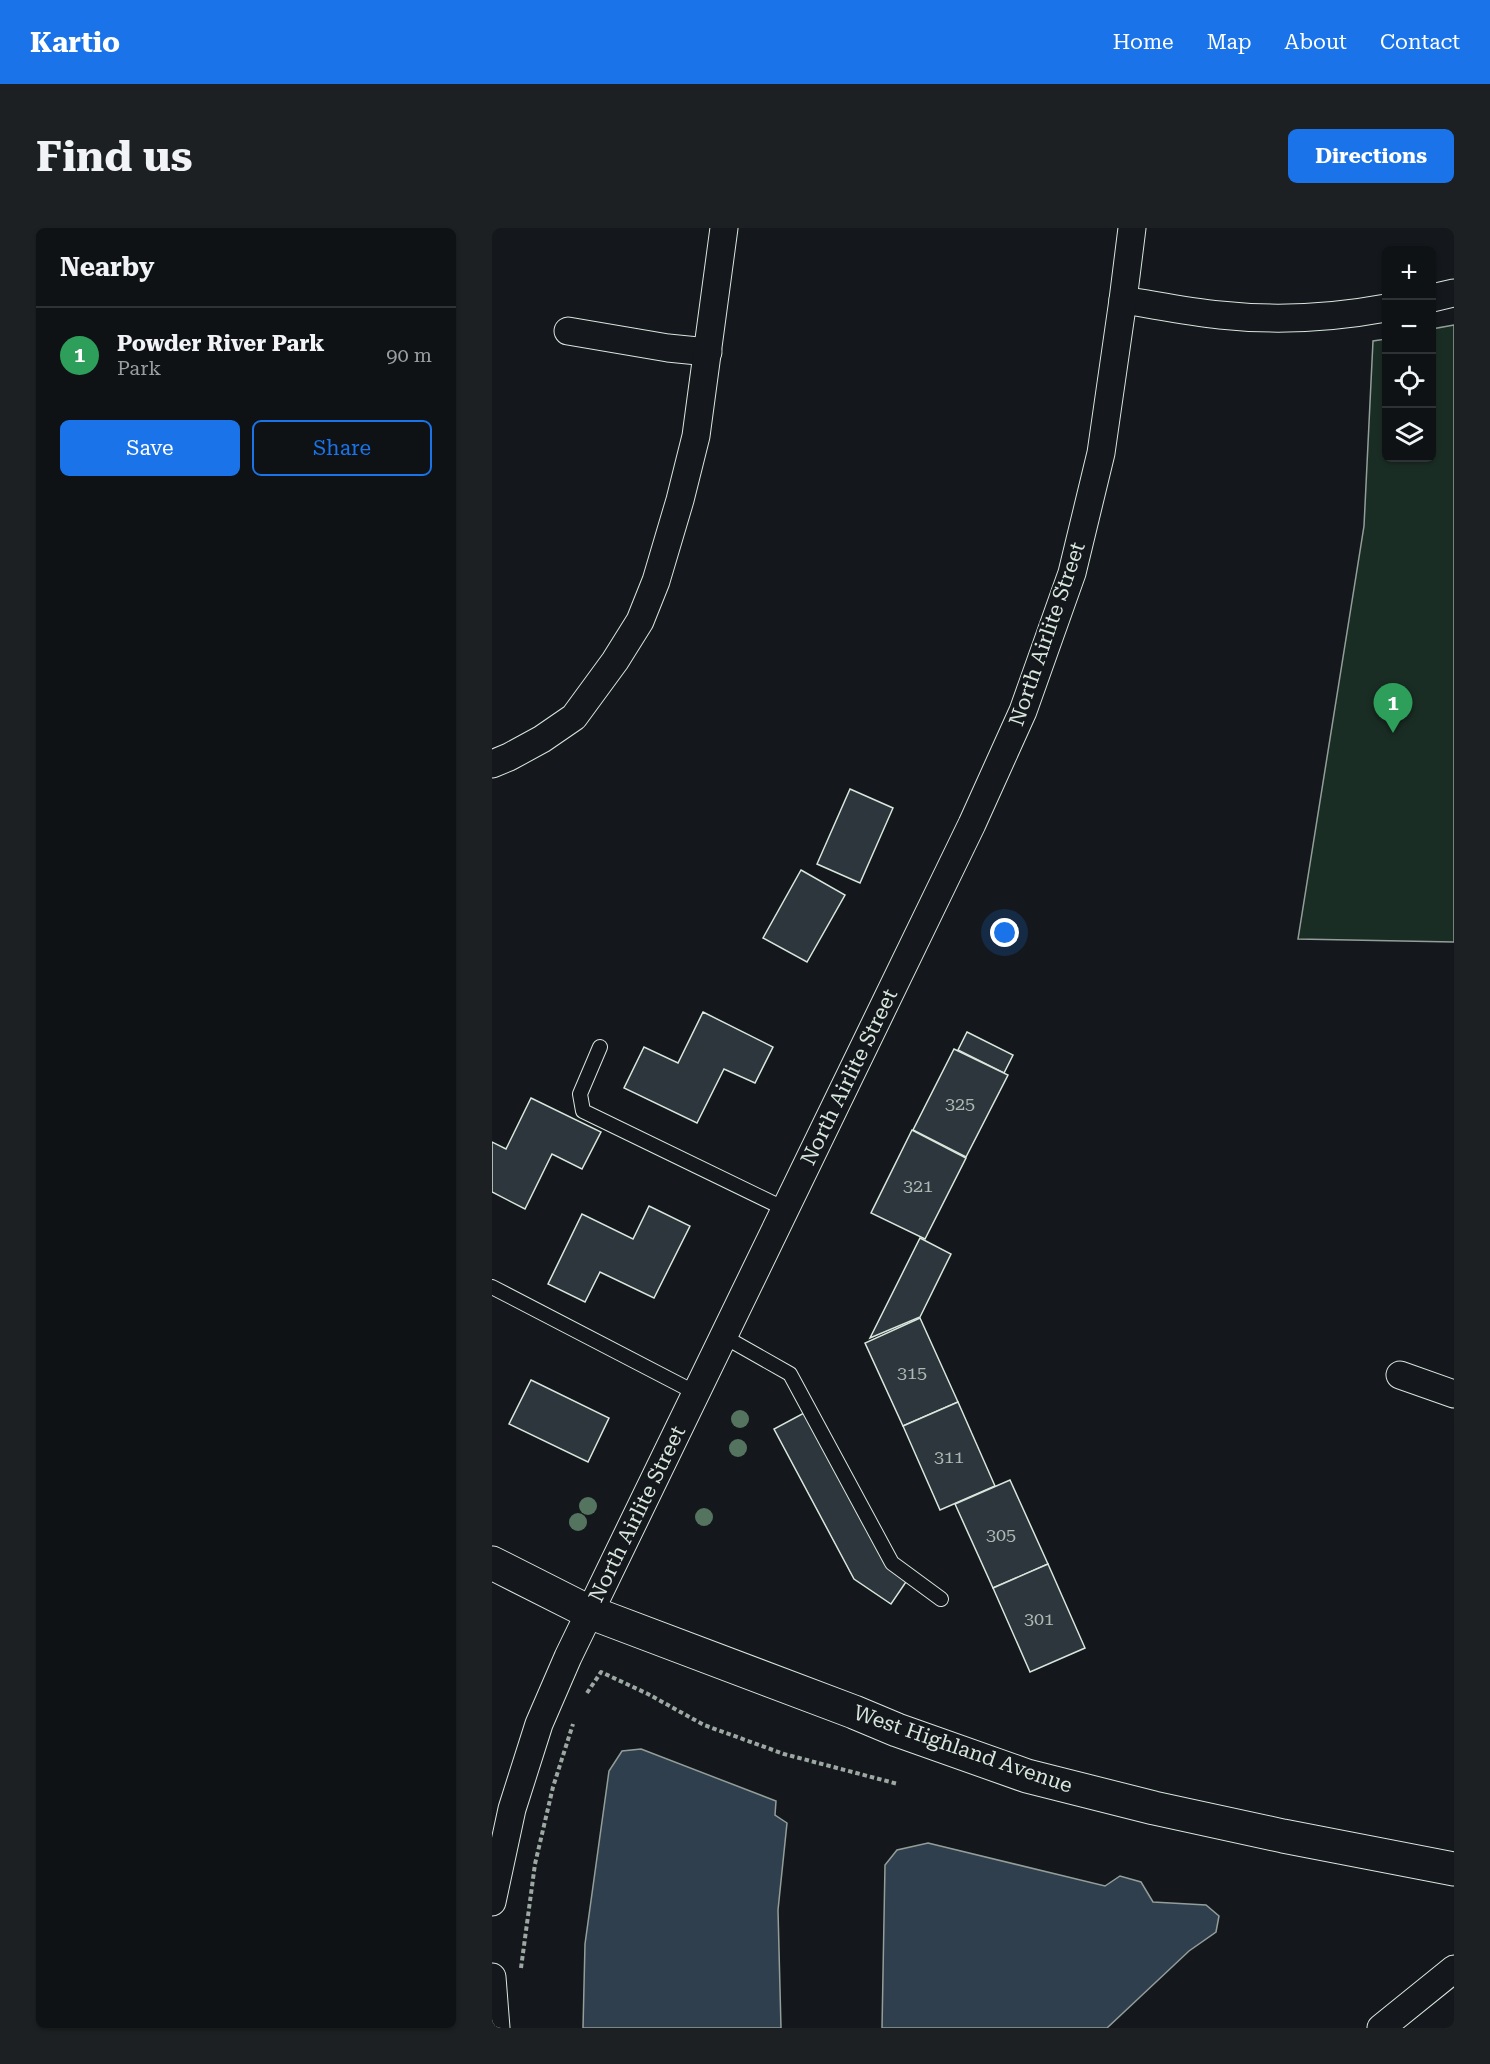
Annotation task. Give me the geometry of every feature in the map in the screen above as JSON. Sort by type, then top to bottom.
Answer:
[{"type":"main road","name":"West Highland Avenue","points":[[492,1563],[589,1612],[843,1707],[897,1730],[1027,1776],[1271,1834],[1454,1869]]},
{"type":"street","points":[[492,764],[542,739],[574,717],[640,621],[656,580],[696,436],[724,228]]},
{"type":"street","name":"North Airlite Street","points":[[492,1902],[512,1809],[539,1724],[589,1612],[972,824],[1023,711],[1075,562],[1101,453],[1132,228]]},
{"type":"street","points":[[1436,297],[1454,293]]},
{"type":"street","points":[[1123,300],[1220,315],[1264,318],[1350,315],[1382,309]]},
{"type":"street","points":[[568,331],[669,348],[708,351]]},
{"type":"street","points":[[1400,1375],[1454,1394]]},
{"type":"street","points":[[1381,2028],[1454,1969]]},
{"type":"street","points":[[492,1977],[496,2028]]},
{"type":"lane","points":[[600,1047],[580,1094],[583,1111],[785,1209]]},
{"type":"lane","points":[[492,1287],[696,1393]]},
{"type":"lane","points":[[723,1336],[790,1374],[892,1563],[941,1599]]},
{"type":"path","points":[[582,1700],[602,1672],[704,1725],[784,1754],[898,1784]]},
{"type":"path","points":[[521,1969],[535,1864],[553,1787],[574,1720]]},
{"type":"green space","points":[[1454,325],[1454,942],[1298,939],[1364,526],[1373,341],[1382,340],[1382,462],[1436,462],[1436,328]]},
{"type":"water","points":[[641,1749],[776,1801],[775,1815],[787,1823],[778,1910],[781,2028],[583,2028],[585,1944],[609,1771],[622,1751]]},
{"type":"water","points":[[928,1843],[1105,1886],[1120,1876],[1141,1882],[1153,1902],[1206,1905],[1219,1916],[1216,1932],[1189,1951],[1107,2028],[882,2028],[885,1865],[897,1850]]},
{"type":"building","points":[[850,789],[893,808],[860,883],[817,864]]},
{"type":"building","points":[[801,870],[845,895],[807,962],[763,938]]},
{"type":"building","points":[[703,1012],[773,1047],[755,1083],[724,1069],[697,1123],[624,1088],[644,1047],[678,1063]]},
{"type":"building","points":[[967,1032],[1013,1055],[1004,1073],[958,1050]]},
{"type":"building","points":[[954,1049],[1008,1075],[966,1157],[913,1130]]},
{"type":"building","points":[[531,1098],[601,1132],[582,1169],[552,1154],[525,1209],[492,1192],[492,1142],[506,1149]]},
{"type":"building","points":[[912,1130],[966,1158],[925,1239],[871,1213]]},
{"type":"building","points":[[649,1206],[690,1226],[654,1298],[600,1272],[585,1302],[548,1284],[582,1214],[633,1239]]},
{"type":"building","points":[[920,1238],[951,1254],[920,1317],[870,1338]]},
{"type":"building","points":[[920,1318],[958,1402],[903,1426],[865,1343]]},
{"type":"building","points":[[531,1380],[609,1418],[588,1462],[509,1424]]},
{"type":"building","points":[[958,1402],[995,1486],[940,1510],[903,1426]]},
{"type":"building","points":[[804,1413],[884,1562],[908,1579],[891,1604],[854,1579],[774,1429]]},
{"type":"building","points":[[1010,1480],[1048,1564],[993,1588],[955,1504]]},
{"type":"building","points":[[1048,1564],[1085,1648],[1030,1672],[993,1588]]},
{"type":"place","name":"Powder River Park","points":[[1393,733]]}]
